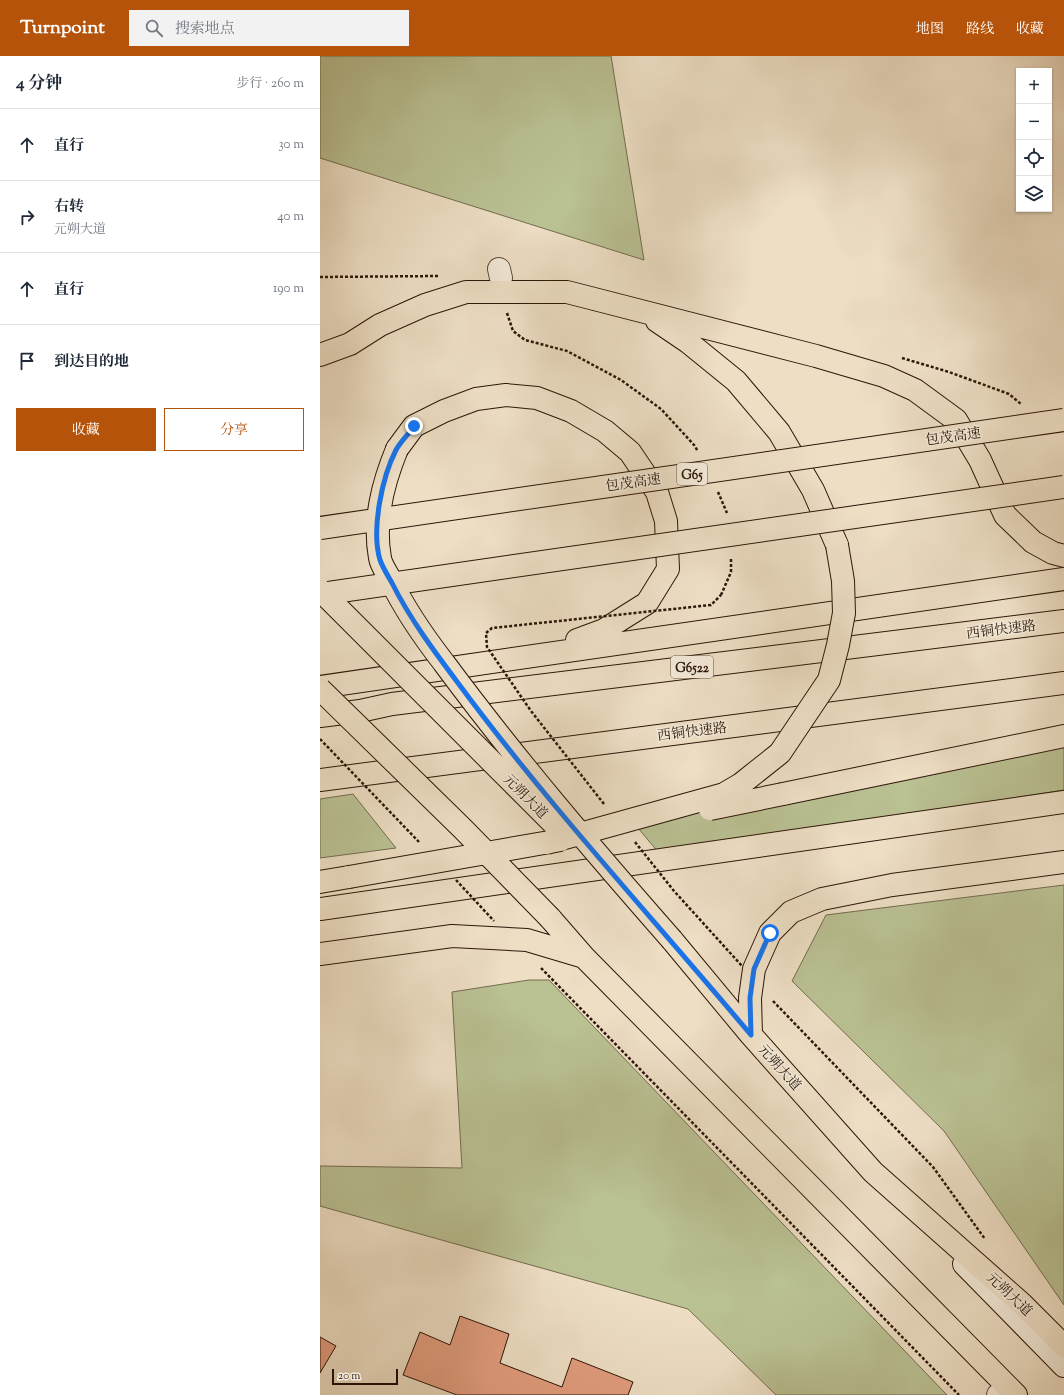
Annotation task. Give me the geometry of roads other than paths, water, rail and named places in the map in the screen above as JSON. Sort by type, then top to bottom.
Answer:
[{"type":"main road","points":[[320,356],[350,344],[380,325],[425,305],[466,292],[567,292],[816,356],[884,376],[915,390],[956,420],[980,460],[1005,515],[1033,542],[1053,553],[1064,556]]},
{"type":"main road","points":[[547,843],[724,794],[741,784],[780,753],[828,680],[838,645],[844,613],[843,581],[837,545],[813,490],[779,432],[736,381],[688,342],[647,313]]},
{"type":"main road","points":[[530,656],[604,630],[647,603],[668,569],[666,521],[653,486],[630,452],[606,431],[571,411],[537,398],[506,395],[469,401],[444,411],[414,426],[397,449],[382,492],[378,534],[380,559],[403,605],[416,625],[480,712],[547,797],[672,940]]},
{"type":"main road","name":"包茂高速","points":[[320,528],[1064,420]]},
{"type":"main road","points":[[320,594],[1064,487]]},
{"type":"main road","points":[[320,688],[530,656],[1064,579]]},
{"type":"main road","name":"元朔大道","points":[[320,590],[672,940],[751,1035],[873,1172],[1022,1304],[1064,1346]]},
{"type":"main road","name":"西铜快速路","points":[[320,716],[360,711],[392,704],[1064,621]]},
{"type":"main road","name":"西铜快速路","points":[[320,780],[1064,682]]},
{"type":"main road","points":[[320,688],[464,830],[550,918],[584,957],[1008,1394]]},
{"type":"main road","points":[[320,882],[547,843],[1064,736]]},
{"type":"main road","points":[[320,909],[1064,802]]},
{"type":"main road","points":[[751,1035],[750,998],[747,972],[754,969],[770,933],[791,912],[822,898],[892,885],[1064,862]]},
{"type":"main road","points":[[320,954],[452,936],[527,940],[584,957]]},
{"type":"main road","points":[[873,1172],[1064,1366]]}]
